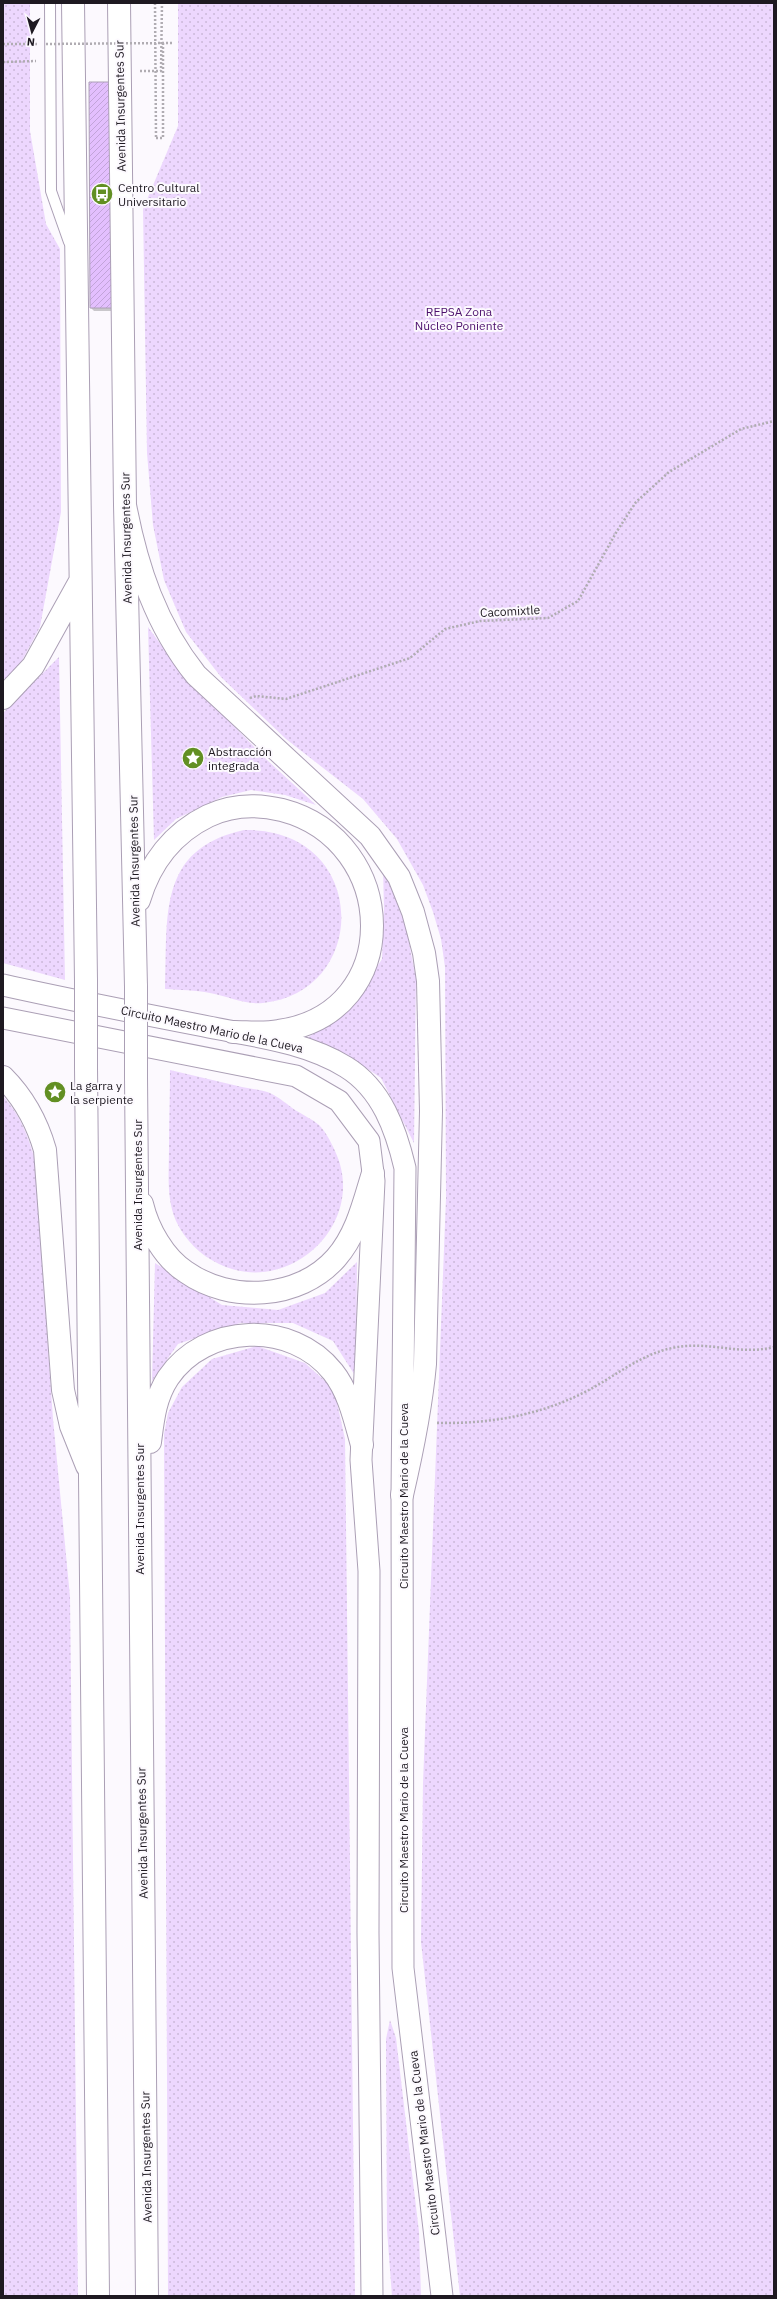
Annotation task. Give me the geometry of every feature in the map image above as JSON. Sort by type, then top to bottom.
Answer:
[{"type":"main road","points":[[73,3],[75,258],[86,981],[98,2296]]},
{"type":"main road","name":"Avenida Insurgentes Sur","points":[[119,3],[125,505],[136,911],[139,1522],[147,2296]]},
{"type":"main road","points":[[125,505],[139,568],[164,628],[196,675],[370,836],[398,877],[419,932],[428,981],[432,1111],[425,1364],[418,1422],[402,1495]]},
{"type":"main road","points":[[3,698],[32,666],[80,581]]},
{"type":"main road","points":[[136,911],[148,878],[164,850],[194,824],[218,812],[231,808],[275,808],[301,817],[331,835],[350,856],[364,882],[369,896],[372,926],[370,951],[366,964],[352,989],[331,1010],[306,1024],[279,1031],[233,1032]]},
{"type":"main road","points":[[3,1077],[34,1119],[45,1150],[63,1390],[71,1426],[91,1476]]},
{"type":"main road","points":[[137,1174],[147,1218],[161,1245],[175,1264],[197,1280],[211,1286],[249,1293],[291,1288],[312,1278],[331,1264],[356,1226],[373,1172]]},
{"type":"main road","points":[[139,1522],[157,1400],[169,1377],[177,1367],[198,1349],[210,1343],[234,1336],[258,1335],[284,1340],[316,1354],[333,1372],[345,1392],[362,1445]]},
{"type":"street","name":"Circuito Maestro Mario de la Cueva","points":[[3,985],[233,1032],[314,1051],[346,1067],[369,1087],[386,1111],[398,1139],[404,1168],[402,1495],[403,1968],[442,2296]]},
{"type":"street","points":[[3,1018],[296,1076],[339,1101],[369,1141],[373,1172],[361,1460],[369,1571],[368,1933],[372,2296]]},
{"type":"lane","points":[[50,3],[51,192],[75,258]]},
{"type":"path","points":[[155,3],[156,138],[164,138],[163,43]]},
{"type":"path","points":[[119,71],[161,71],[162,3]]},
{"type":"path","points":[[3,44],[173,43]]},
{"type":"path","points":[[3,62],[50,62]]},
{"type":"path","name":"Cacomixtle","points":[[229,705],[256,696],[286,699],[410,658],[445,630],[480,621],[548,618],[578,601],[616,531],[636,502],[668,472],[741,429],[774,421]]},
{"type":"path","points":[[418,1422],[483,1422],[534,1413],[584,1393],[642,1358],[673,1348],[705,1345],[746,1351],[774,1347]]},
{"type":"green space","points":[[3,3],[30,3],[30,131],[46,224],[60,249],[61,512],[40,627],[17,670],[3,684]]},
{"type":"green space","name":"REPSA Zona Núcleo Poniente","points":[[178,3],[774,3],[774,2296],[460,2296],[421,1942],[423,1783],[446,1198],[445,967],[441,939],[423,885],[397,839],[363,799],[286,739],[221,677],[186,632],[164,580],[153,525],[147,453],[143,209],[178,126]]},
{"type":"green space","points":[[148,627],[181,672],[267,760],[316,805],[285,795],[251,790],[222,797],[176,819],[154,840]]},
{"type":"green space","points":[[59,657],[65,980],[3,963],[3,713]]},
{"type":"green space","points":[[244,830],[285,836],[315,855],[334,881],[341,912],[338,943],[323,971],[298,992],[263,1003],[243,1002],[205,992],[165,989],[168,912],[173,890],[181,870],[195,853],[215,839]]},
{"type":"green space","points":[[383,867],[406,927],[416,979],[414,1143],[381,1078],[344,1053],[307,1038],[349,1010],[382,959],[384,909]]},
{"type":"green space","points":[[170,1070],[269,1093],[278,1097],[322,1128],[335,1151],[343,1178],[341,1204],[332,1227],[316,1247],[295,1262],[271,1271],[245,1272],[219,1264],[199,1251],[189,1241],[176,1221],[169,1194]]},
{"type":"green space","points":[[3,1096],[9,1103],[23,1127],[30,1143],[35,1161],[53,1419],[70,1597],[78,2296],[3,2296]]},
{"type":"green space","points":[[357,1262],[356,1377],[333,1341],[293,1323],[240,1323],[178,1344],[152,1381],[155,1263],[222,1305],[278,1310],[325,1293]]},
{"type":"green space","points":[[257,1346],[305,1363],[334,1389],[345,1439],[355,2296],[168,2296],[164,1434],[168,1413],[182,1387],[212,1359]]},
{"type":"green space","points":[[390,2020],[396,2038],[419,2232],[421,2296],[392,2296],[387,2230],[386,2039]]},
{"type":"building","points":[[89,82],[111,82],[112,308],[90,308]]},
{"type":"place","name":"Centro Cultural Universitario","points":[[102,194]]},
{"type":"place","name":"Abstracción integrada","points":[[193,758]]},
{"type":"place","name":"La garra y la serpiente","points":[[55,1092]]}]
